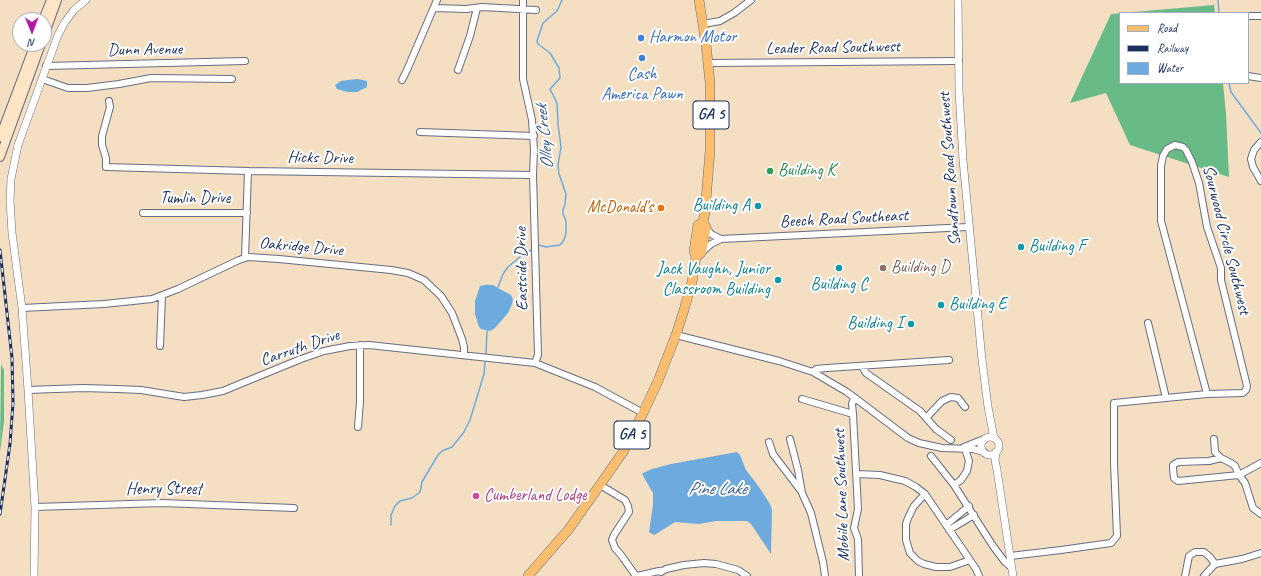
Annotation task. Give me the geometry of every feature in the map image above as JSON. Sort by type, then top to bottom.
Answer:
[{"type":"main road","points":[[47,12],[51,0]]},
{"type":"main road","points":[[52,14],[57,0]]},
{"type":"main road","name":"GA 5","points":[[528,576],[569,529],[623,452],[658,381],[676,335],[692,282],[698,255],[694,251],[698,226],[704,225],[711,139],[711,102],[708,63],[699,0]]},
{"type":"main road","points":[[0,137],[32,52]]},
{"type":"main road","points":[[0,157],[38,52]]},
{"type":"street","points":[[34,576],[35,507],[22,308],[12,234],[10,201],[11,179],[18,144],[58,36],[65,22],[74,10],[86,0]]},
{"type":"street","points":[[402,80],[437,0]]},
{"type":"street","name":"Eastside Drive","points":[[523,0],[523,79],[534,136],[533,175],[538,354],[535,363]]},
{"type":"street","points":[[703,24],[720,21],[734,13],[751,0]]},
{"type":"street","name":"Sandtown Road Southwest","points":[[958,0],[962,152],[968,227],[988,407],[988,438]]},
{"type":"street","points":[[434,8],[480,5],[536,10]]},
{"type":"street","points":[[458,70],[480,5]]},
{"type":"street","points":[[1249,16],[1261,16]]},
{"type":"street","name":"Leader Road Southwest","points":[[708,63],[959,60]]},
{"type":"street","name":"Dunn Avenue","points":[[46,66],[245,61]]},
{"type":"street","points":[[1249,76],[1261,78]]},
{"type":"street","points":[[42,78],[68,88],[87,88],[151,78],[232,79]]},
{"type":"street","name":"Hicks Drive","points":[[109,101],[110,107],[102,136],[102,144],[106,158],[106,168],[533,175]]},
{"type":"street","points":[[420,132],[534,136]]},
{"type":"street","points":[[1261,142],[1254,150],[1251,159],[1253,167],[1261,181]]},
{"type":"street","name":"Sourwood Circle Southwest","points":[[1175,145],[1183,147],[1186,150],[1199,183],[1207,228],[1221,268],[1222,280],[1247,386],[1243,393],[1207,394],[1161,221],[1161,166],[1164,153],[1170,146],[1175,145]]},
{"type":"street","points":[[245,258],[248,171]]},
{"type":"street","name":"Tumlin Drive","points":[[143,213],[247,213]]},
{"type":"street","points":[[704,225],[711,234],[721,239]]},
{"type":"street","name":"Beech Road Southeast","points":[[721,239],[968,227]]},
{"type":"street","points":[[698,255],[711,244],[721,239]]},
{"type":"street","name":"Oakridge Drive","points":[[22,308],[135,301],[162,296],[245,258],[280,259],[391,270],[416,276],[429,283],[437,291],[452,313],[464,344],[464,355]]},
{"type":"street","points":[[160,346],[162,296]]},
{"type":"street","points":[[1148,323],[1166,398]]},
{"type":"street","points":[[676,335],[773,360],[812,372],[834,384],[913,441],[935,447],[973,449],[992,454],[996,452]]},
{"type":"street","points":[[358,427],[360,401],[360,345]]},
{"type":"street","name":"Carruth Drive","points":[[28,390],[83,388],[141,390],[184,397],[202,395],[223,391],[318,353],[340,347],[379,345],[535,363],[595,387],[643,413]]},
{"type":"street","points":[[812,372],[827,368],[948,360]]},
{"type":"street","points":[[862,366],[866,373],[927,417],[936,429],[951,440]]},
{"type":"street","points":[[1010,556],[1111,543],[1117,536],[1114,463],[1114,403],[1207,394]]},
{"type":"street","points":[[927,417],[942,401],[951,397],[958,398],[965,407]]},
{"type":"street","name":"Mobile Lane Southwest","points":[[854,398],[852,404],[858,508],[854,528],[858,539],[859,576]]},
{"type":"street","name":"Mobile Lane Southwest","points":[[802,399],[853,414]]},
{"type":"street","points":[[958,448],[988,438]]},
{"type":"street","points":[[988,438],[981,444],[981,447],[998,480]]},
{"type":"street","points":[[988,438],[998,444],[995,460],[1013,576]]},
{"type":"street","points":[[790,439],[802,492]]},
{"type":"street","points":[[1214,439],[1215,452],[1221,458],[1235,466],[1245,483],[1253,508],[1261,514]]},
{"type":"street","points":[[769,442],[773,454],[802,492],[811,512],[825,576]]},
{"type":"street","points":[[954,485],[961,480],[967,471],[969,461],[966,452]]},
{"type":"street","points":[[931,456],[969,506],[1005,562],[1011,567]]},
{"type":"street","points":[[1221,458],[1209,461],[1178,462],[1173,465],[1174,478],[1178,481],[1239,475],[1261,463]]},
{"type":"street","points":[[857,474],[880,475],[905,481],[925,494],[970,560],[979,576]]},
{"type":"street","points":[[600,485],[625,500],[628,506],[629,512],[612,540],[615,548],[636,576],[659,570],[662,574],[666,569],[704,563],[716,564],[738,570],[747,576]]},
{"type":"street","points":[[925,494],[914,506],[906,524],[906,540],[910,553],[918,561],[936,567],[950,567],[970,560]]},
{"type":"street","name":"Henry Street","points":[[35,507],[162,503],[294,508]]},
{"type":"street","points":[[947,527],[969,506]]},
{"type":"street","points":[[947,527],[974,514]]},
{"type":"street","points":[[1185,576],[1189,556],[1194,552],[1204,552],[1215,564]]},
{"type":"street","points":[[1204,576],[1215,564],[1242,559],[1261,553]]},
{"type":"green space","points":[[1214,5],[1215,12],[1134,12]]},
{"type":"green space","points":[[1119,13],[1119,84],[1223,84],[1229,177],[1130,145],[1106,93],[1070,103],[1111,14]]},
{"type":"green space","points":[[1,364],[4,370],[4,421],[0,452]]},
{"type":"water","points":[[357,79],[367,81],[367,87],[357,92],[347,92],[337,89],[335,85],[341,81]]},
{"type":"water","points":[[493,285],[511,295],[513,299],[508,313],[495,328],[490,331],[479,327],[475,314],[475,301],[480,286]]},
{"type":"water","name":"Pine Lake","points":[[737,452],[740,455],[746,470],[759,487],[770,504],[772,510],[771,554],[751,524],[747,521],[716,521],[699,524],[675,522],[654,535],[649,532],[653,505],[653,493],[642,474],[643,473],[671,464]]},
{"type":"waterway","name":"Olley Creek","points":[[539,245],[546,247],[560,245],[564,240],[566,233],[566,221],[563,214],[566,194],[559,174],[558,165],[561,147],[557,103],[550,89],[560,78],[559,68],[550,53],[538,44],[537,41],[543,23],[557,11],[562,0]]},
{"type":"waterway","points":[[1218,0],[1219,12]]},
{"type":"waterway","points":[[1229,84],[1231,92],[1261,133]]},
{"type":"waterway","name":"Olley Creek","points":[[498,287],[503,274],[508,267],[531,250]]},
{"type":"waterway","name":"Olley Creek","points":[[486,354],[487,331]]},
{"type":"waterway","name":"Olley Creek","points":[[391,525],[391,515],[395,506],[400,501],[412,498],[420,492],[422,482],[438,455],[442,451],[452,447],[464,432],[470,420],[484,374],[485,362]]},
{"type":"railway","points":[[0,250],[12,358],[13,403],[10,444],[0,514]]},
{"type":"place","name":"Harmon Motor","points":[[641,38]]},
{"type":"place","name":"Cash America Pawn","points":[[642,58]]},
{"type":"place","name":"Building K","points":[[770,171]]},
{"type":"place","name":"Building A","points":[[758,206]]},
{"type":"place","name":"McDonald's","points":[[661,208]]},
{"type":"place","name":"Building F","points":[[1021,247]]},
{"type":"place","name":"Building C","points":[[839,268]]},
{"type":"place","name":"Building D","points":[[883,268]]},
{"type":"place","name":"Jack Vaughn, Junior Classroom Building","points":[[778,280]]},
{"type":"place","name":"Building E","points":[[941,305]]},
{"type":"place","name":"Building I","points":[[911,324]]},
{"type":"place","name":"Cumberland Lodge","points":[[476,496]]}]
